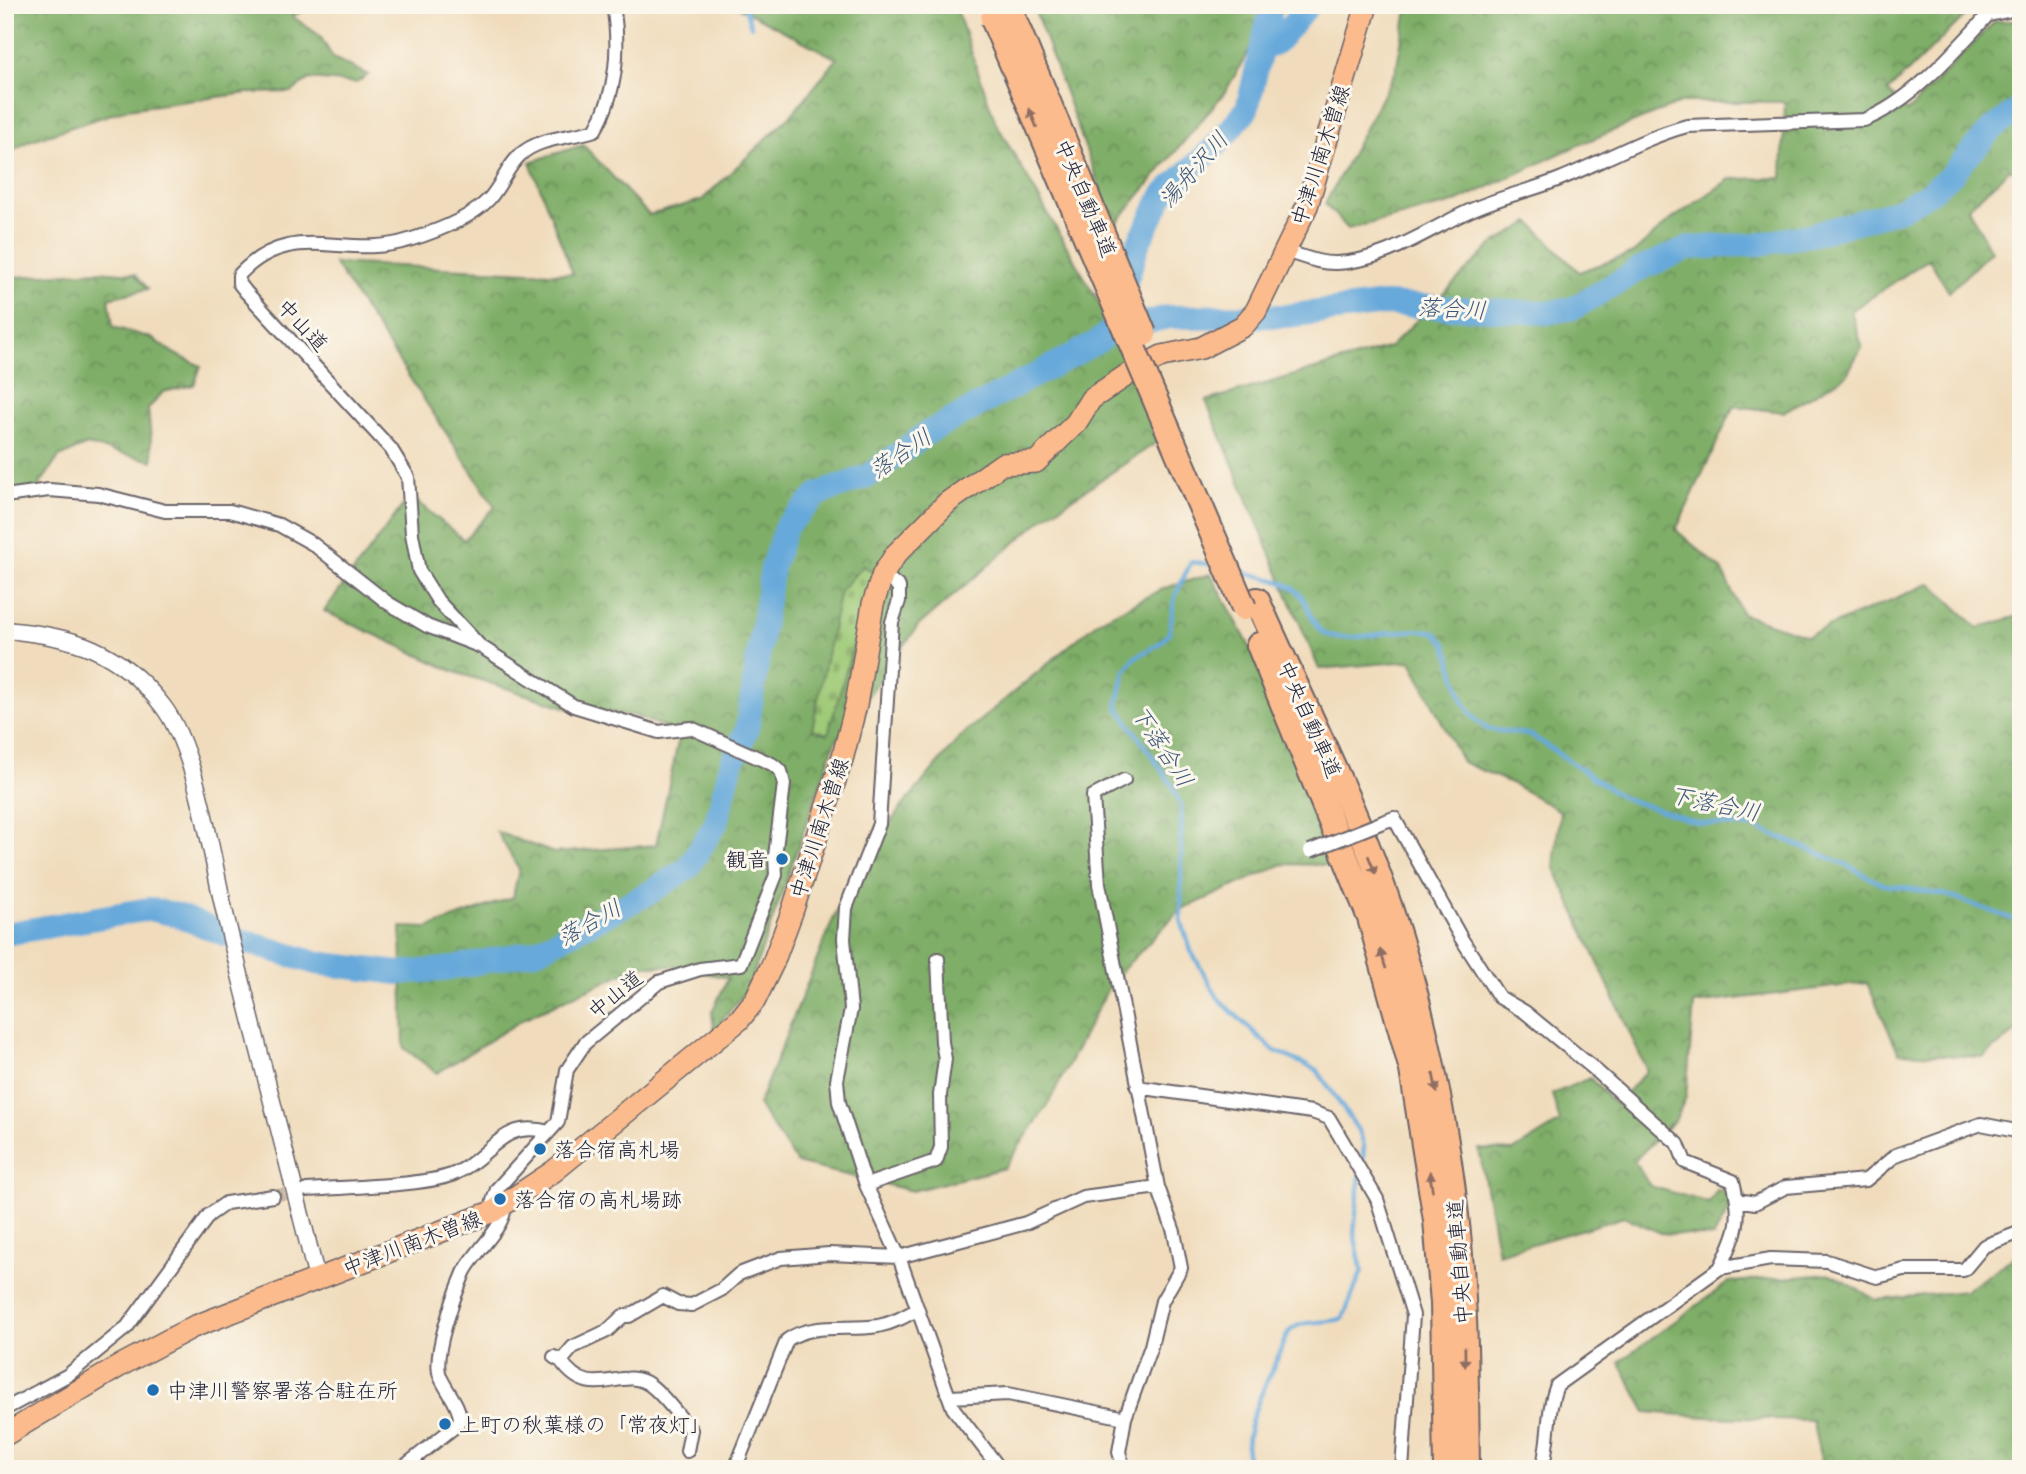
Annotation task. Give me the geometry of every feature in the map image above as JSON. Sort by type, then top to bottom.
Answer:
[{"type":"highway","name":"中央自動車道","points":[[1000,10],[1250,604],[1370,918],[1412,1070],[1436,1220],[1443,1303],[1446,1469]]},
{"type":"highway","name":"中央自動車道","points":[[1250,604],[1358,828],[1390,909],[1413,986],[1446,1142],[1457,1217],[1464,1304],[1467,1469]]},
{"type":"main road","name":"中津川南木曽線","points":[[5,1435],[165,1341],[499,1208],[554,1171],[719,1040],[755,1000],[773,963],[792,912],[843,756],[856,705],[873,604],[883,574],[904,545],[948,502],[1002,464],[1036,462],[1076,423],[1091,399],[1101,392],[1162,356],[1201,348],[1249,318],[1307,206],[1367,5]]},
{"type":"street","name":"中山道","points":[[401,1469],[457,1425],[460,1419],[440,1377],[438,1359],[468,1262],[504,1218],[493,1201],[497,1189],[561,1115],[567,1070],[585,1043],[659,982],[700,969],[741,964],[776,875],[775,856],[784,785],[781,771],[772,764],[697,730],[691,728],[659,732],[574,706],[480,646],[438,601],[419,571],[412,534],[408,477],[391,449],[246,292],[239,283],[239,275],[254,259],[288,244],[373,246],[425,234],[469,214],[489,199],[520,155],[537,144],[595,130],[610,98],[615,75],[613,5]]},
{"type":"street","points":[[1285,251],[1315,261],[1338,263],[1375,254],[1402,245],[1505,196],[1551,183],[1663,133],[1687,126],[1746,122],[1842,123],[1864,120],[1880,114],[1906,95],[1993,10],[2021,8]]},
{"type":"street","points":[[5,496],[49,490],[98,494],[165,511],[230,511],[279,525],[313,544],[388,603],[427,626],[480,646]]},
{"type":"street","points":[[883,574],[899,587],[899,601],[892,622],[879,824],[846,908],[844,939],[851,1009],[837,1080],[839,1102],[866,1185],[899,1256],[953,1408],[1000,1469]]},
{"type":"street","points":[[5,630],[76,641],[113,658],[138,678],[164,708],[178,731],[206,832],[317,1279]]},
{"type":"street","points":[[1124,1469],[1119,1452],[1125,1419],[1152,1346],[1162,1301],[1181,1268],[1174,1232],[1158,1187],[1099,884],[1093,796],[1125,780]]},
{"type":"street","points":[[1310,851],[1394,818],[1461,938],[1499,997],[1525,1012],[1592,1067],[1678,1144],[1685,1161],[1733,1181],[1741,1212],[1731,1245],[1720,1268]]},
{"type":"street","points":[[866,1185],[936,1161],[941,1147],[940,1094],[945,1059],[938,958]]},
{"type":"street","points":[[1137,1087],[1312,1112],[1329,1118],[1377,1199],[1413,1315],[1402,1469]]},
{"type":"street","points":[[1738,1200],[1755,1203],[1786,1187],[1866,1180],[1896,1155],[1981,1124],[2021,1132]]},
{"type":"street","points":[[307,1189],[446,1176],[457,1173],[516,1130],[533,1128],[549,1132]]},
{"type":"street","points":[[687,1451],[691,1430],[649,1383],[625,1379],[589,1382],[572,1377],[557,1359],[584,1339],[607,1331],[623,1316],[629,1316],[663,1296],[678,1304],[692,1305],[721,1290],[726,1282],[739,1274],[781,1258],[830,1255],[899,1256],[1026,1223],[1083,1197],[1158,1187]]},
{"type":"street","points":[[5,1409],[68,1375],[127,1328],[209,1214],[226,1203],[272,1196]]},
{"type":"street","points":[[1542,1469],[1549,1432],[1549,1405],[1557,1385],[1720,1268],[1771,1259],[1827,1261],[1877,1277],[1903,1270],[1964,1270],[1984,1246],[2021,1232]]},
{"type":"street","points":[[735,1469],[787,1340],[797,1333],[811,1330],[876,1326],[896,1322],[918,1309]]},
{"type":"street","points":[[951,1397],[1008,1394],[1125,1419]]},
{"type":"green space","points":[[5,5],[317,5],[292,16],[320,36],[333,58],[368,75],[356,83],[309,79],[292,92],[248,93],[127,109],[29,141],[5,155]]},
{"type":"green space","points":[[734,5],[955,5],[996,123],[1150,392],[1160,440],[1045,517],[918,626],[835,742],[748,989],[714,1030],[712,1012],[728,978],[673,966],[639,966],[527,1017],[437,1073],[404,1048],[401,927],[428,928],[513,897],[519,869],[497,832],[554,853],[656,845],[680,733],[632,715],[568,708],[455,672],[324,611],[410,496],[464,540],[495,507],[334,263],[573,274],[530,162],[583,145],[649,215],[702,200],[794,112],[837,59]]},
{"type":"green space","points":[[1033,5],[1276,5],[1225,92],[1114,226]]},
{"type":"green space","points":[[1408,5],[1976,5],[1888,91],[1907,112],[1995,21],[2021,21],[2021,175],[2010,169],[1968,208],[1991,251],[1949,292],[1929,259],[1851,311],[1862,346],[1846,376],[1783,412],[1734,406],[1676,530],[1722,570],[1742,614],[1807,636],[1931,583],[1978,628],[2021,615],[2021,1028],[1983,1057],[1899,1053],[1867,983],[1694,1004],[1686,1097],[1676,1119],[1634,1161],[1650,1186],[1709,1203],[1717,1190],[1728,1192],[1731,1206],[1713,1237],[1661,1233],[1624,1217],[1498,1254],[1479,1149],[1513,1151],[1560,1122],[1552,1094],[1590,1078],[1615,1104],[1647,1071],[1554,866],[1560,811],[1511,783],[1462,762],[1411,661],[1319,669],[1206,401],[1390,347],[1492,245],[1530,222],[1579,272],[1633,253],[1668,222],[1730,179],[1782,178],[1785,102],[1682,102],[1574,147],[1454,203],[1348,229],[1325,204],[1396,70]]},
{"type":"green space","points":[[96,271],[135,274],[148,289],[109,298],[113,327],[151,338],[175,354],[201,366],[194,385],[163,392],[148,409],[153,461],[87,445],[59,457],[34,493],[5,494],[5,278]]},
{"type":"green space","points":[[863,566],[874,572],[828,734],[812,729],[840,591]]},
{"type":"green space","points":[[1211,574],[1251,649],[1289,737],[1328,865],[1283,864],[1179,911],[1112,981],[1047,1106],[1004,1168],[912,1191],[797,1163],[758,1105],[847,885],[900,809],[960,737],[1100,620],[1165,588]]},
{"type":"green space","points":[[2021,1252],[2021,1469],[1823,1469],[1812,1420],[1646,1412],[1619,1362],[1729,1282],[1831,1274],[1877,1300],[1965,1291]]},
{"type":"waterway","points":[[744,5],[751,26]]},
{"type":"waterway","name":"湯舟沢川","points":[[1120,301],[1138,244],[1163,195],[1219,143],[1247,109],[1272,5]]},
{"type":"waterway","name":"湯舟沢川","points":[[1263,49],[1277,42],[1309,5]]},
{"type":"waterway","name":"落合川","points":[[5,934],[149,909],[177,915],[237,939],[316,963],[399,973],[446,969],[536,951],[649,893],[688,868],[716,823],[731,765],[747,729],[772,567],[786,526],[819,494],[868,476],[927,433],[1099,341],[1110,331],[1168,317],[1286,316],[1385,304],[1546,313],[1574,308],[1640,269],[1689,248],[1760,244],[1815,234],[1898,210],[1926,195],[1951,175],[1991,130],[2021,108]]},
{"type":"waterway","name":"下落合川","points":[[1216,565],[1191,562],[1175,596],[1169,633],[1159,644],[1134,658],[1125,671],[1117,706],[1172,785],[1181,806],[1181,920],[1191,951],[1218,998],[1229,1009],[1273,1050],[1317,1070],[1360,1133],[1364,1146],[1362,1166]]},
{"type":"waterway","name":"下落合川","points":[[1238,571],[1270,578],[1298,592],[1318,628],[1328,635],[1352,637],[1422,630],[1435,632],[1446,644],[1463,701],[1474,718],[1487,729],[1531,735],[1623,798],[1699,823],[1754,827],[1845,864],[1881,884],[1947,895],[2021,922]]},
{"type":"waterway","name":"下落合川","points":[[1248,1469],[1247,1440],[1250,1426],[1286,1336],[1302,1324],[1343,1318],[1362,1271],[1354,1233],[1360,1174]]},
{"type":"tunnel","points":[[273,1196],[303,1190]]},
{"type":"place","name":"観音","points":[[782,859]]},
{"type":"place","name":"落合宿高札場","points":[[540,1149]]},
{"type":"place","name":"落合宿の高札場跡","points":[[500,1199]]},
{"type":"place","name":"中津川警察署落合駐在所","points":[[153,1390]]},
{"type":"place","name":"上町の秋葉様の「常夜灯」","points":[[445,1424]]}]
